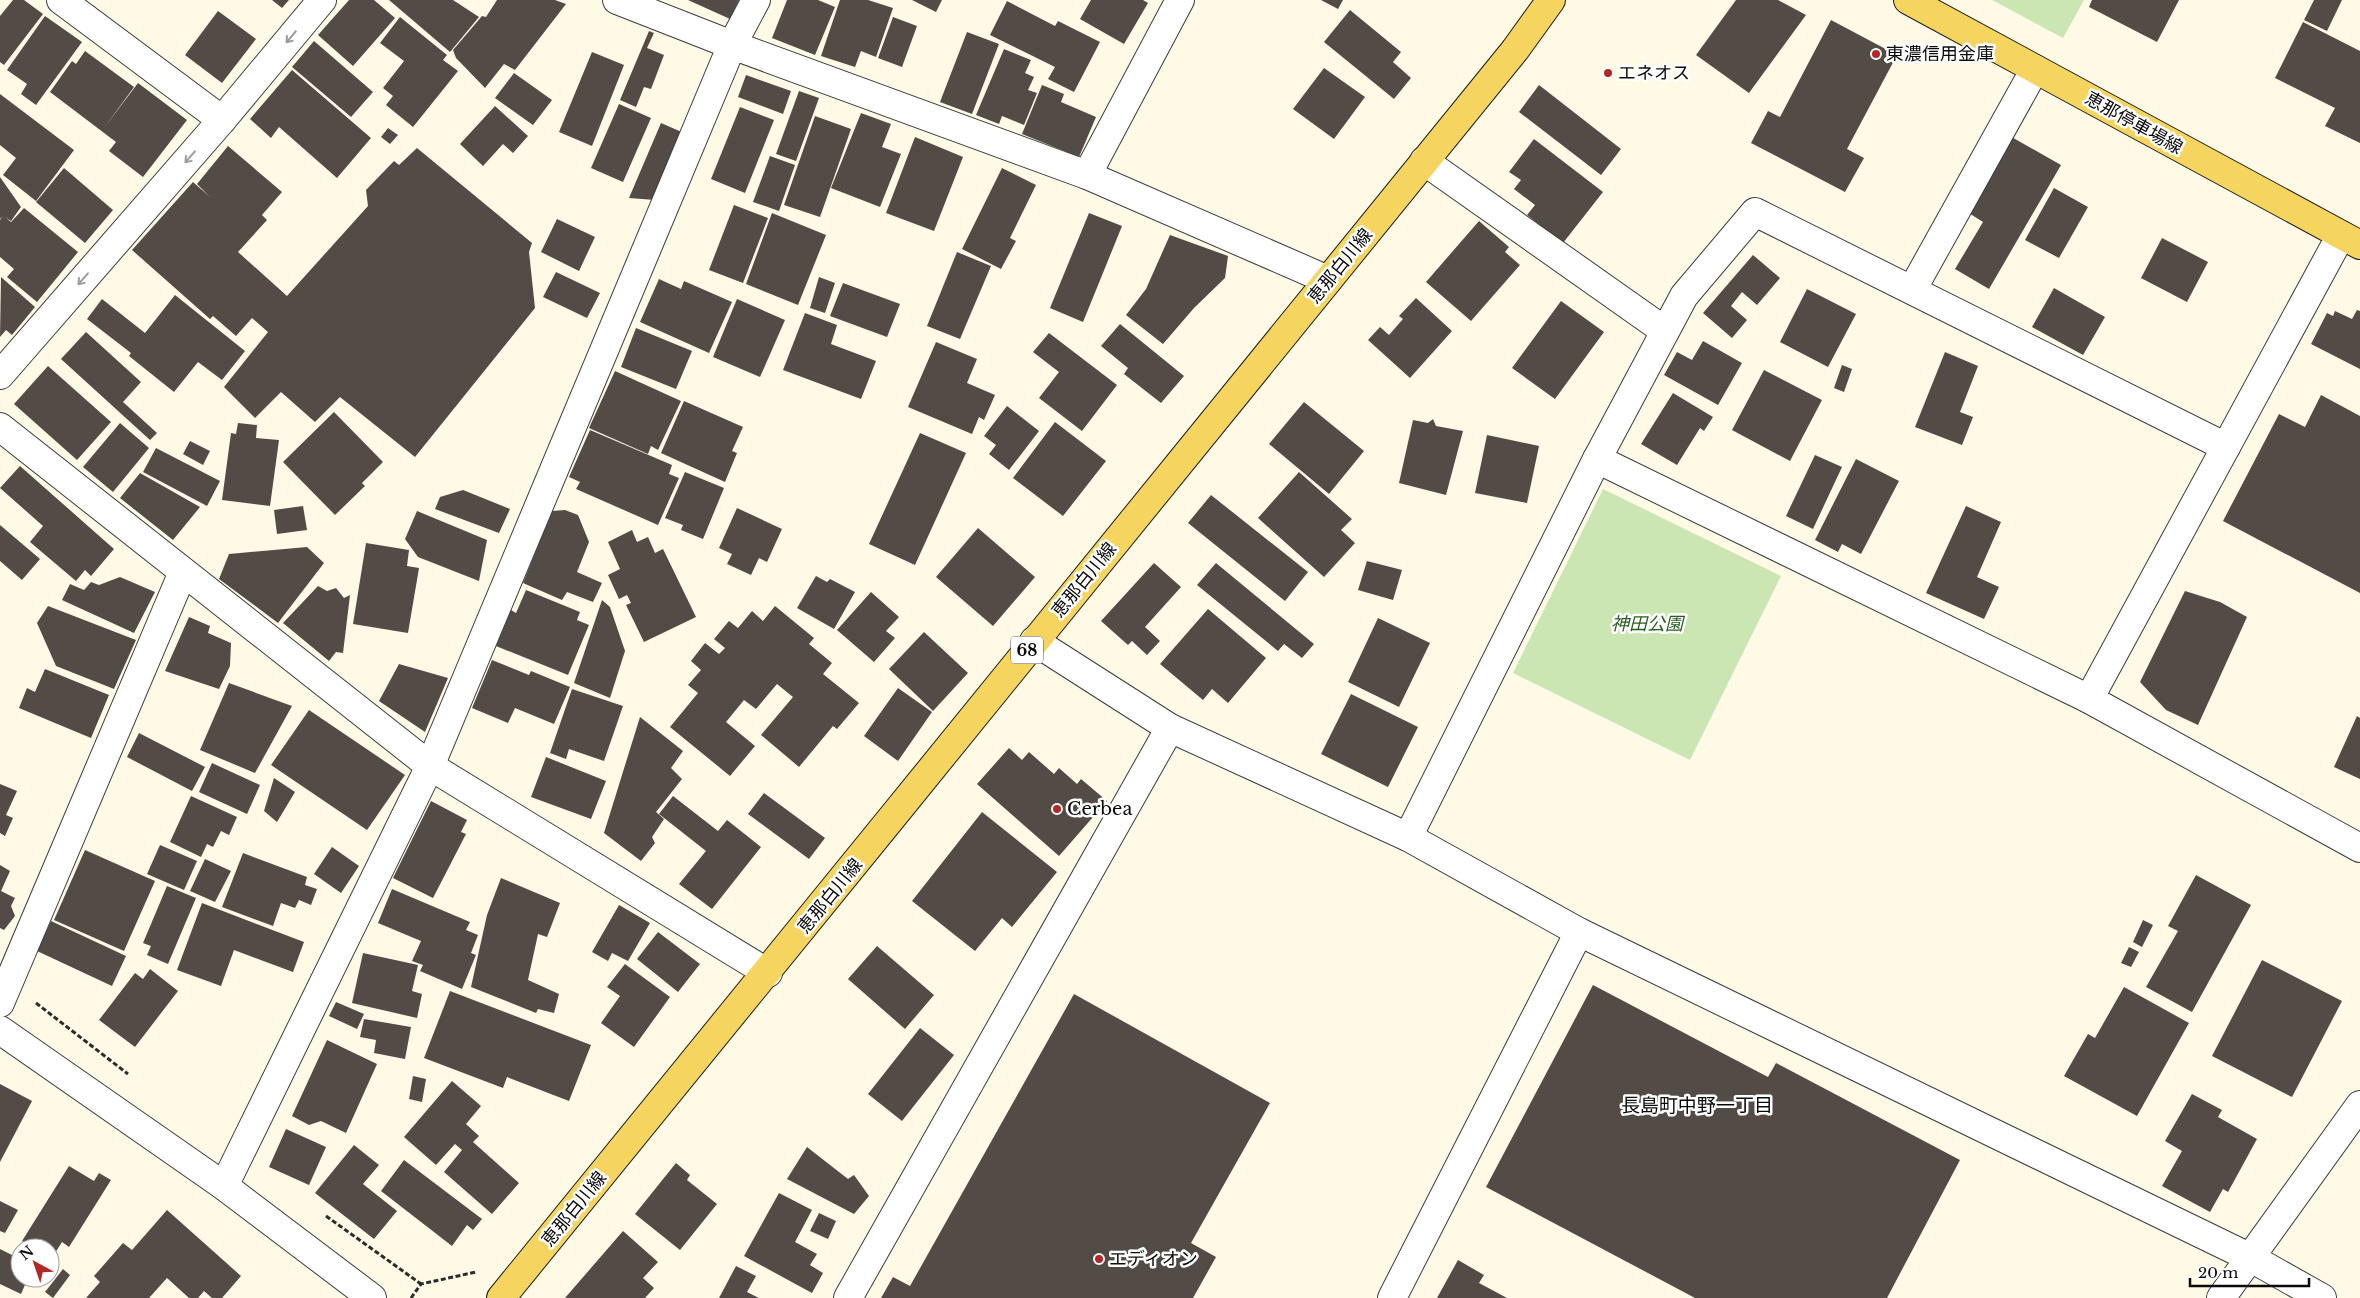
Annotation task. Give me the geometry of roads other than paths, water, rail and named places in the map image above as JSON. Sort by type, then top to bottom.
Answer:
[{"type":"main road","name":"恵那白川線","points":[[503,1296],[768,973],[1034,641],[1515,50],[1550,0]]},
{"type":"main road","name":"恵那停車場線","points":[[1908,0],[2350,240]]},
{"type":"street","points":[[61,0],[222,120]]},
{"type":"street","points":[[0,375],[222,120],[322,0]]},
{"type":"street","points":[[616,0],[732,45],[1087,175],[1328,280]]},
{"type":"street","points":[[224,1186],[430,766],[732,45],[756,0]]},
{"type":"street","points":[[1087,175],[1180,0]]},
{"type":"street","points":[[1912,290],[2035,69]]},
{"type":"street","points":[[1424,161],[1665,331]]},
{"type":"street","points":[[1408,837],[1597,459],[1684,296],[1754,212],[2226,447]]},
{"type":"street","points":[[2089,699],[2226,447],[2350,240]]},
{"type":"street","points":[[0,427],[430,766],[768,973]]},
{"type":"street","points":[[1597,459],[2089,699],[2360,848]]},
{"type":"street","points":[[0,1003],[183,572]]},
{"type":"street","points":[[1034,641],[1170,728],[1408,837],[1579,932],[2251,1258],[2322,1298]]},
{"type":"street","points":[[848,1298],[1170,728]]},
{"type":"street","points":[[1392,1298],[1579,932]]},
{"type":"street","points":[[0,1030],[224,1186],[372,1298]]},
{"type":"street","points":[[2222,1298],[2360,1105]]},
{"type":"place","name":"東濃信用金庫","points":[[1876,54]]},
{"type":"place","name":"エネオス","points":[[1608,73]]},
{"type":"place","name":"Cerbea","points":[[1057,809]]},
{"type":"place","name":"エディオン","points":[[1099,1259]]},
{"type":"district","name":"長島町中野一丁目","points":[[1697,1105]]},
{"type":"park label","name":"神田公園","points":[[1647,624]]}]
